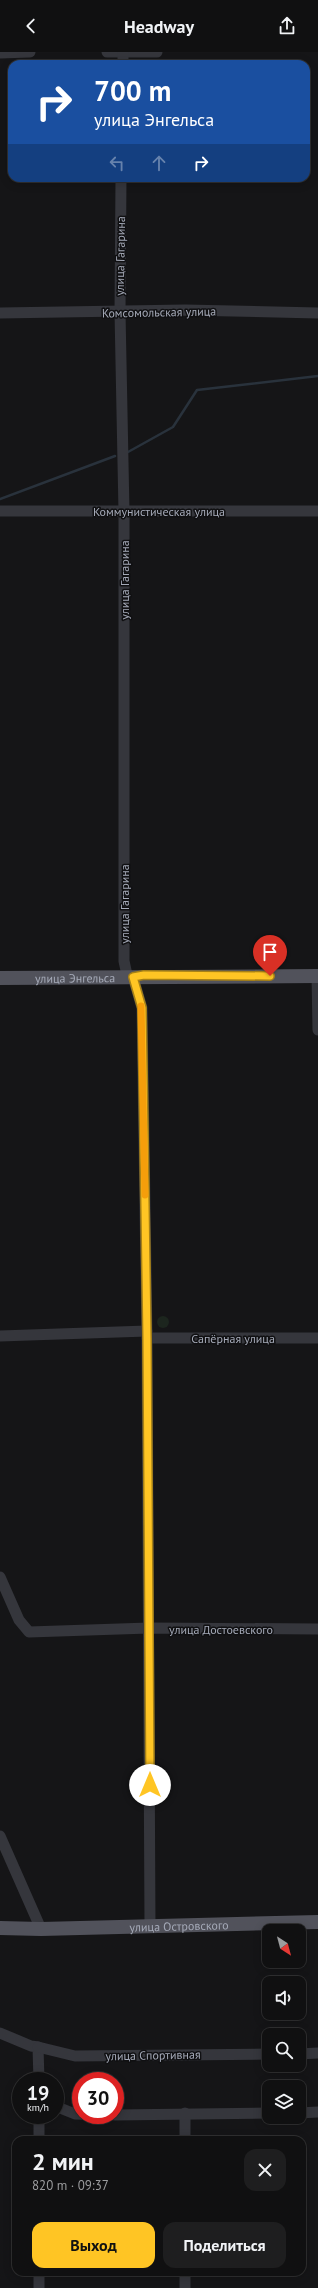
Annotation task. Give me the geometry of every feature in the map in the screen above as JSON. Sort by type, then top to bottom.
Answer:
[{"type":"main road","name":"улица Энгельса","points":[[0,978],[133,977],[144,975],[317,976]]},
{"type":"main road","name":"улица Островского","points":[[0,1928],[41,1929],[318,1922]]},
{"type":"street","points":[[0,53],[30,52]]},
{"type":"street","points":[[107,52],[123,58],[157,52]]},
{"type":"street","name":"улица Гагарина","points":[[121,182],[120,312],[124,512],[124,961],[127,975],[133,977]]},
{"type":"street","name":"Комсомольская улица","points":[[0,313],[185,310],[318,313]]},
{"type":"street","name":"Коммунистическая улица","points":[[0,511],[318,511]]},
{"type":"street","points":[[317,976],[318,1030]]},
{"type":"street","points":[[133,977],[142,1008],[147,1334],[150,1926]]},
{"type":"street","name":"Сапёрная улица","points":[[0,1336],[147,1334],[318,1338]]},
{"type":"street","name":"улица Достоевского","points":[[0,1576],[19,1620],[29,1632],[149,1628],[318,1629]]},
{"type":"street","points":[[0,1836],[41,1929]]},
{"type":"street","name":"улица Спортивная","points":[[0,2032],[31,2046],[75,2056],[262,2054]]},
{"type":"street","points":[[38,2047],[39,2072]]},
{"type":"street","points":[[306,2054],[318,2053]]},
{"type":"street","points":[[306,2113],[318,2112]]},
{"type":"street","points":[[185,2113],[185,2136]]},
{"type":"street","points":[[124,2115],[262,2113]]},
{"type":"street","points":[[39,2124],[39,2136]]},
{"type":"street","points":[[39,2276],[39,2288]]},
{"type":"street","points":[[185,2276],[186,2288]]},
{"type":"shaded area","points":[[161,1316],[165,1316],[169,1322],[165,1328],[161,1328],[157,1324],[157,1320]]},
{"type":"waterway","points":[[128,452],[173,427],[197,390],[318,376]]},
{"type":"waterway","points":[[0,499],[115,456]]},
{"type":"slow traffic","points":[[141,1006],[145,1195]]},
{"type":"route","points":[[150,1785],[147,1338],[142,1008],[138,989],[133,977],[144,975],[270,976]]}]
